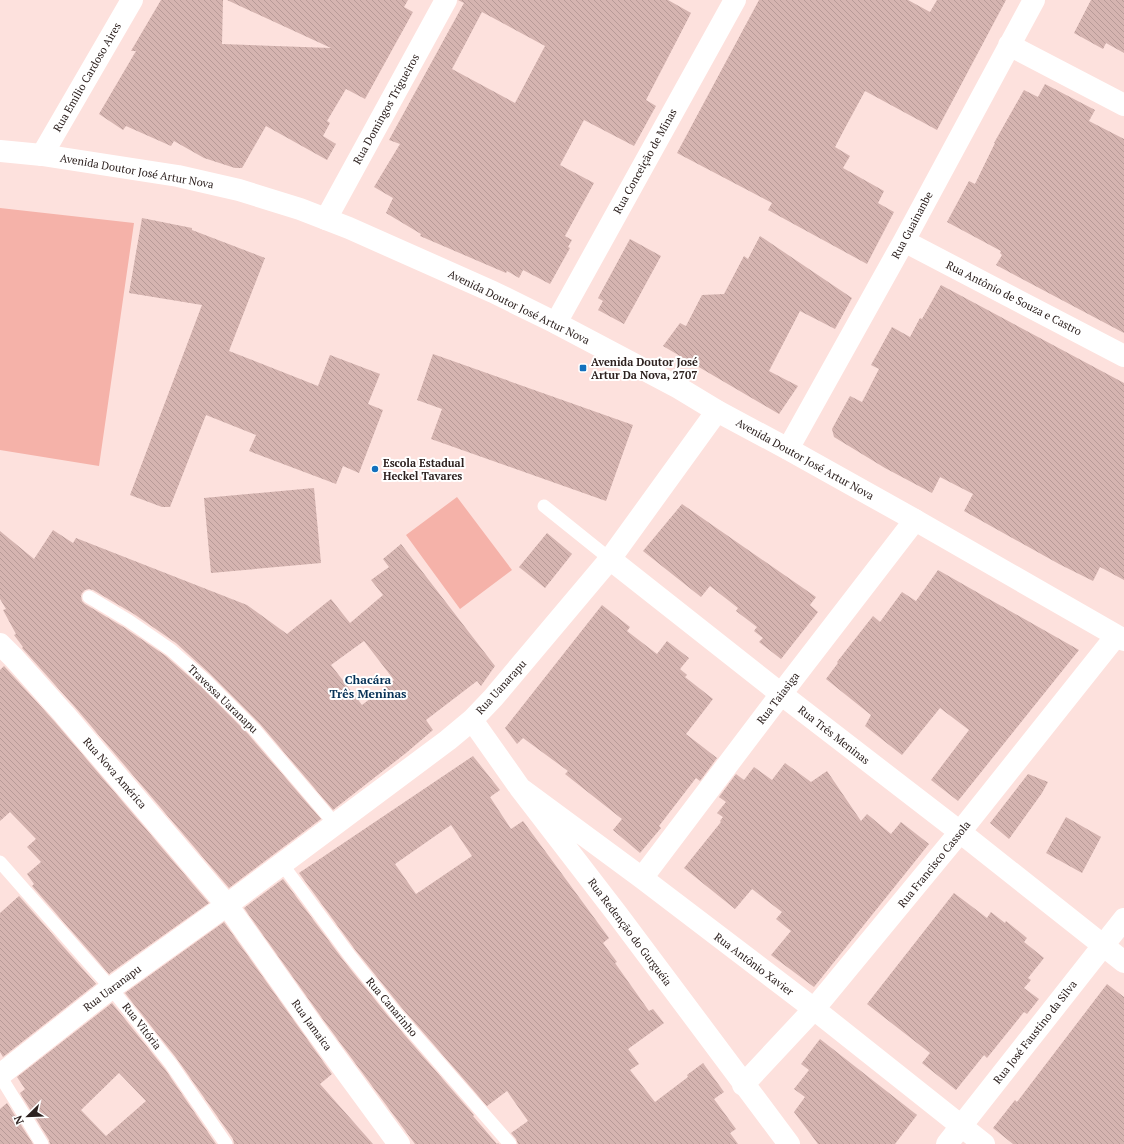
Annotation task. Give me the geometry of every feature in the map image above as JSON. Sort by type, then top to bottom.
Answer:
[{"type":"street","name":"Rua Emílio Cardoso Aires","points":[[42,155],[132,0]]},
{"type":"street","name":"Rua Domingos Trigueiros","points":[[326,218],[446,0]]},
{"type":"street","name":"Rua Conceição de Minas","points":[[556,323],[735,0]]},
{"type":"street","name":"Rua Guainanbe","points":[[788,449],[904,241],[1034,0]]},
{"type":"street","points":[[1009,45],[1124,104]]},
{"type":"street","name":"Avenida Doutor José Artur Nova","points":[[0,151],[42,155],[178,176],[239,190],[326,218],[356,231],[479,286],[556,323],[679,388],[717,411],[915,520],[1120,638]]},
{"type":"street","name":"Rua Antônio de Souza e Castro","points":[[904,241],[1124,356]]},
{"type":"street","name":"Rua Uanarapu","points":[[227,905],[448,740],[472,720],[493,698],[610,559],[717,411]]},
{"type":"street","name":"Rua Taiasiga","points":[[642,878],[915,520]]},
{"type":"street","name":"Rua Três Meninas","points":[[610,559],[1124,962]]},
{"type":"street","name":"Rua Francisco Cassola","points":[[743,1085],[814,1009],[1120,638]]},
{"type":"street","name":"Rua Nova América","points":[[0,644],[64,714],[227,905]]},
{"type":"street","name":"Rua Redenção do Gurguéia","points":[[472,720],[520,788],[617,914],[788,1144]]},
{"type":"street","name":"Rua Antônio Xavier","points":[[520,788],[642,878],[814,1009],[984,1144]]},
{"type":"street","name":"Rua Uaranapu","points":[[2,1083],[111,988],[227,905]]},
{"type":"street","name":"Rua Jamaica","points":[[227,905],[398,1144]]},
{"type":"street","name":"Rua José Faustino da Silva","points":[[947,1144],[1124,919]]},
{"type":"lane","name":"Rua Três Meninas","points":[[544,506],[610,559]]},
{"type":"lane","name":"Travessa Uaranapu","points":[[89,597],[129,621],[171,650],[205,680],[254,729],[336,824]]},
{"type":"lane","name":"Rua Vitória","points":[[0,862],[111,988],[171,1064],[226,1144]]},
{"type":"lane","name":"Rua Canarinho","points":[[282,864],[350,956],[395,1012],[510,1144]]},
{"type":"lane","points":[[2,1083],[42,1144]]},
{"type":"shaded area","points":[[0,208],[134,223],[99,466],[0,450]]},
{"type":"shaded area","points":[[457,497],[512,570],[460,609],[406,535]]},
{"type":"building","points":[[161,0],[223,0],[222,44],[331,48],[227,0],[408,0],[404,7],[413,12],[365,99],[346,89],[327,121],[330,123],[323,136],[336,144],[327,160],[266,126],[242,168],[235,168],[204,158],[174,141],[171,146],[126,126],[123,130],[99,114],[136,51],[131,51]]},
{"type":"building","points":[[458,0],[668,0],[691,13],[646,100],[656,106],[634,146],[584,120],[560,165],[594,183],[565,236],[572,240],[568,247],[570,248],[550,284],[523,270],[519,278],[507,271],[506,273],[420,236],[421,234],[386,213],[393,198],[374,187],[400,144],[389,140],[464,3]],"holes":[[[482,12],[545,46],[515,103],[452,69]]]},
{"type":"building","points":[[759,0],[908,0],[930,12],[937,0],[1006,0],[937,130],[865,91],[845,128],[835,147],[850,156],[843,168],[884,191],[878,203],[894,212],[867,264],[768,210],[772,203],[677,153]]},
{"type":"building","points":[[1091,0],[1124,0],[1124,53],[1106,43],[1103,49],[1074,33]]},
{"type":"building","points":[[1045,84],[1095,110],[1089,121],[1124,139],[1124,333],[996,265],[1002,255],[1000,253],[1001,251],[947,222],[969,181],[975,184],[994,143],[1024,90],[1038,97]]},
{"type":"building","points":[[142,218],[192,228],[192,230],[265,258],[229,351],[318,386],[330,355],[380,374],[368,404],[383,410],[359,473],[343,466],[336,484],[249,451],[256,435],[206,415],[170,507],[162,507],[130,495],[202,305],[129,293]]},
{"type":"building","points":[[760,236],[852,298],[835,329],[800,311],[769,371],[798,386],[779,414],[663,346],[680,323],[686,326],[702,295],[724,294],[744,256],[748,259]]},
{"type":"building","points":[[630,239],[661,256],[624,324],[598,310],[603,301],[598,298]]},
{"type":"building","points":[[941,285],[1124,383],[1124,580],[1100,567],[1093,581],[1059,564],[964,511],[973,494],[940,477],[932,493],[885,468],[834,437],[832,429],[850,396],[862,402],[879,369],[871,365],[892,327],[910,337]]},
{"type":"building","points":[[433,354],[633,425],[606,501],[431,439],[442,409],[417,400]]},
{"type":"building","points":[[314,488],[321,563],[211,573],[204,498]]},
{"type":"building","points":[[682,504],[816,597],[810,605],[818,612],[781,659],[759,642],[763,638],[754,631],[757,627],[736,611],[738,608],[710,586],[701,597],[643,551]]},
{"type":"building","points":[[53,530],[73,543],[76,538],[247,605],[287,634],[331,599],[350,623],[383,595],[371,580],[389,567],[383,559],[401,544],[495,666],[481,686],[477,681],[426,720],[433,730],[333,810],[260,724],[210,674],[176,643],[134,614],[93,590],[85,590],[81,596],[82,601],[85,604],[125,628],[166,656],[200,686],[248,734],[321,819],[229,888],[74,706],[22,648],[23,647],[14,635],[16,634],[3,610],[6,609],[0,599],[0,531],[34,559]],"holes":[[[364,641],[394,680],[362,705],[331,665]]]},
{"type":"building","points":[[547,533],[572,554],[545,588],[519,567]]},
{"type":"building","points":[[938,570],[1079,650],[958,801],[931,780],[969,730],[940,708],[902,755],[865,726],[871,715],[826,679],[838,663],[837,662],[873,616],[880,622],[902,592],[916,601]]},
{"type":"building","points":[[602,605],[630,627],[627,631],[657,654],[667,641],[689,658],[680,669],[687,675],[685,677],[713,699],[686,734],[717,758],[700,781],[696,778],[659,826],[661,828],[640,853],[613,830],[622,819],[565,774],[568,771],[523,738],[517,744],[505,728]]},
{"type":"building","points":[[4,666],[55,722],[209,903],[109,974],[32,886],[34,884],[27,874],[41,862],[27,847],[36,839],[10,812],[0,821],[0,670]]},
{"type":"building","points":[[473,756],[500,790],[490,797],[511,829],[523,821],[609,938],[603,943],[617,962],[615,963],[649,1011],[653,1009],[664,1023],[628,1049],[639,1064],[630,1070],[655,1102],[688,1077],[687,1075],[703,1063],[724,1092],[714,1099],[736,1129],[730,1133],[738,1144],[518,1144],[511,1133],[528,1121],[507,1091],[487,1106],[401,1007],[356,951],[299,873]],"holes":[[[451,825],[472,856],[416,894],[395,864]]]},
{"type":"building","points":[[785,763],[811,782],[827,771],[861,821],[867,814],[891,834],[901,822],[929,844],[814,987],[771,955],[791,931],[776,919],[782,912],[752,889],[735,909],[684,868],[721,822],[720,821],[723,817],[717,813],[726,802],[719,797],[736,774],[744,780],[754,767],[772,780]]},
{"type":"building","points":[[1028,774],[1048,782],[1042,793],[1009,839],[990,823]]},
{"type":"building","points":[[1066,817],[1101,837],[1082,873],[1046,853]]},
{"type":"building","points":[[283,879],[344,961],[389,1017],[474,1115],[473,1116],[497,1144],[415,1144],[324,1021],[244,908]]},
{"type":"building","points":[[954,893],[987,918],[991,912],[1005,923],[1006,921],[1027,938],[1024,942],[1044,958],[1028,978],[1031,980],[1024,988],[1039,999],[1027,1014],[1024,1012],[987,1058],[984,1055],[956,1090],[922,1063],[930,1053],[867,1004]]},
{"type":"building","points":[[19,896],[96,984],[3,1057],[0,1052],[0,913]]},
{"type":"building","points":[[224,922],[332,1074],[320,1084],[373,1144],[234,1144],[233,1139],[177,1059],[125,993]]},
{"type":"building","points":[[1107,984],[1124,997],[1124,1144],[1013,1144],[993,1128],[1015,1100],[1017,1102]]},
{"type":"building","points":[[112,1003],[165,1069],[216,1144],[50,1144],[20,1093],[25,1089],[17,1077]],"holes":[[[119,1073],[146,1101],[106,1136],[81,1110]]]},
{"type":"building","points":[[820,1039],[917,1115],[895,1144],[818,1144],[794,1112],[805,1097],[794,1089],[809,1070],[801,1064]]},
{"type":"building","points":[[7,1103],[33,1144],[0,1144],[0,1109]]},
{"type":"place","name":"Avenida Doutor José Artur Da Nova, 2707","points":[[583,368]]},
{"type":"place","name":"Escola Estadual Heckel Tavares","points":[[375,469]]},
{"type":"district","name":"Chacára Três Meninas","points":[[368,686]]}]
